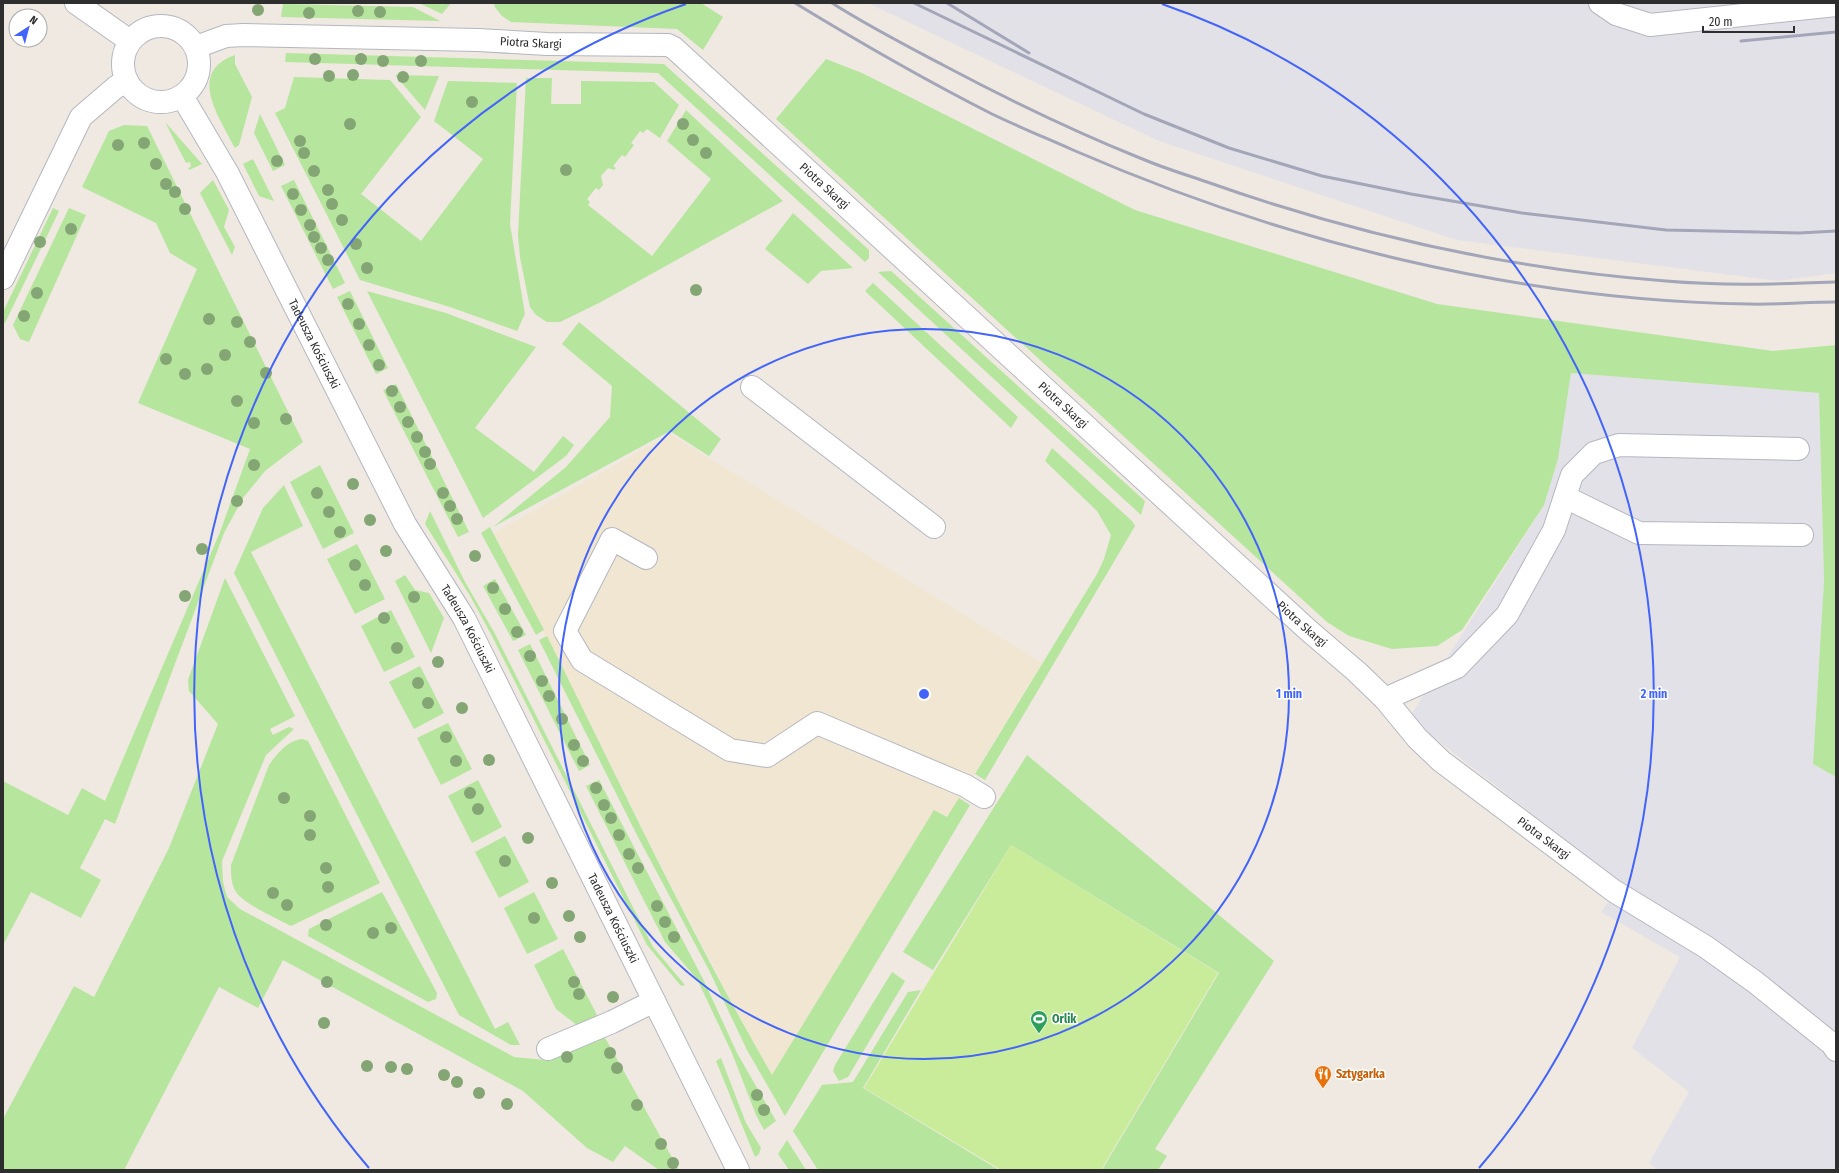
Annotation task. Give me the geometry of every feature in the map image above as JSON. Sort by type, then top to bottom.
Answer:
[{"type":"street","points":[[76,3],[130,41]]},
{"type":"street","points":[[1600,3],[1616,14],[1650,25],[1836,5]]},
{"type":"street","points":[[156,26],[172,27],[186,34],[196,47],[200,60],[198,74],[192,87],[182,96],[170,102],[157,103],[145,99],[134,92],[127,81],[123,68],[124,54],[130,41],[142,31],[156,26]]},
{"type":"street","name":"Piotra Skargi","points":[[196,47],[226,36],[243,34],[478,40],[547,44],[668,45],[674,48],[1308,630],[1357,672],[1385,700],[1417,738],[1441,761],[1614,891],[1706,947],[1755,982],[1832,1044],[1836,1050]]},
{"type":"street","points":[[3,278],[81,117],[116,87],[127,81]]},
{"type":"street","name":"Tadeusza Kościuszki","points":[[182,96],[227,172],[405,524],[464,618],[738,1170]]},
{"type":"street","points":[[752,387],[934,527]]},
{"type":"street","points":[[1385,700],[1457,667],[1507,615],[1554,530],[1572,475],[1594,453],[1619,445],[1798,449]]},
{"type":"street","points":[[1565,497],[1639,533],[1802,535]]},
{"type":"street","points":[[646,558],[612,539],[565,631],[582,660],[730,750],[767,756],[817,723],[966,786],[984,797]]},
{"type":"street","points":[[548,1050],[612,1022],[654,1001]]},
{"type":"shaded area","points":[[868,3],[1836,3],[1836,273],[1778,281],[1457,240],[1159,141]]},
{"type":"shaded area","points":[[1571,373],[1819,393],[1824,580],[1813,764],[1836,777],[1836,1170],[1657,1170],[1649,1163],[1689,1092],[1632,1048],[1680,957],[1601,912],[1621,883],[1409,718],[1544,505],[1558,459]]},
{"type":"shaded area","points":[[670,434],[1042,663],[948,817],[934,810],[772,1076],[671,885],[494,533]]},
{"type":"green space","points":[[419,3],[451,3],[442,14]]},
{"type":"green space","points":[[495,3],[701,3],[723,17],[703,50],[677,29],[511,22],[502,16],[494,6]]},
{"type":"green space","points":[[283,4],[413,7],[440,21],[281,17]]},
{"type":"green space","points":[[286,53],[664,64],[869,250],[869,258],[865,262],[658,73],[285,62]]},
{"type":"green space","points":[[235,55],[235,64],[252,97],[239,145],[235,148],[215,110],[211,97],[210,84],[212,72],[220,63]]},
{"type":"green space","points":[[826,59],[862,73],[1135,210],[1437,304],[1773,351],[1836,345],[1836,777],[1813,764],[1824,580],[1819,393],[1571,373],[1558,459],[1544,505],[1462,630],[1437,646],[1392,649],[1349,636],[1327,622],[776,119]]},
{"type":"green space","points":[[395,75],[439,76],[425,110]]},
{"type":"green space","points":[[294,77],[390,80],[421,117],[361,194],[421,241],[483,159],[434,121],[448,81],[517,83],[510,224],[525,314],[517,331],[450,307],[360,280],[275,113],[285,108]]},
{"type":"green space","points":[[526,78],[552,78],[551,104],[581,104],[581,81],[654,82],[679,105],[660,138],[647,129],[643,133],[640,131],[631,143],[634,145],[625,157],[622,155],[613,166],[616,168],[614,170],[608,168],[601,176],[603,185],[599,190],[596,188],[587,199],[590,202],[588,205],[652,256],[711,179],[667,141],[686,110],[783,201],[599,303],[560,322],[547,322],[536,315],[530,307],[520,257],[518,235]]},
{"type":"green space","points":[[260,114],[285,165],[273,171],[254,133]]},
{"type":"green space","points":[[165,122],[202,164],[189,170],[188,168],[191,167],[190,162],[186,163]]},
{"type":"green space","points":[[124,125],[147,126],[303,442],[265,471],[243,498],[224,533],[115,824],[105,819],[80,868],[101,880],[81,918],[31,892],[3,945],[3,781],[68,815],[82,788],[105,801],[220,532],[250,449],[138,403],[197,269],[170,253],[156,223],[82,187],[109,131]]},
{"type":"green space","points":[[253,159],[274,201],[259,196],[243,164]]},
{"type":"green space","points":[[213,180],[229,210],[224,227],[235,247],[232,255],[200,193]]},
{"type":"green space","points":[[294,180],[345,283],[333,289],[281,186]]},
{"type":"green space","points":[[53,208],[59,211],[5,323],[3,322],[3,312]]},
{"type":"green space","points":[[69,208],[86,215],[29,342],[20,339],[13,325]]},
{"type":"green space","points":[[793,213],[853,268],[821,271],[808,284],[765,249]]},
{"type":"green space","points":[[891,271],[1145,501],[1141,515],[878,272]]},
{"type":"green space","points":[[873,283],[1018,417],[1011,428],[865,291]]},
{"type":"green space","points":[[350,291],[388,368],[376,374],[337,297]]},
{"type":"green space","points":[[367,291],[446,313],[536,347],[475,428],[534,472],[563,436],[574,445],[566,456],[483,518]]},
{"type":"green space","points":[[579,322],[721,439],[709,456],[670,431],[493,527],[566,467],[610,417],[612,386],[562,344]]},
{"type":"green space","points":[[396,384],[469,532],[458,537],[383,390]]},
{"type":"green space","points":[[1052,448],[1132,521],[1135,526],[985,780],[975,774],[1097,574],[1104,559],[1111,535],[1097,511],[1045,461]]},
{"type":"green space","points":[[320,465],[354,533],[323,549],[290,482]]},
{"type":"green space","points":[[284,485],[303,526],[251,552],[495,1029],[508,1022],[520,1045],[511,1045],[459,1015],[234,573],[263,508]]},
{"type":"green space","points":[[430,511],[465,582],[494,632],[653,947],[685,985],[681,986],[647,945],[491,634],[469,594],[425,524]]},
{"type":"green space","points":[[490,527],[544,630],[536,635],[481,533]]},
{"type":"green space","points":[[357,544],[385,599],[355,614],[327,559]]},
{"type":"green space","points":[[405,575],[415,590],[429,593],[444,618],[431,653],[395,581]]},
{"type":"green space","points":[[225,578],[295,716],[270,729],[273,735],[289,727],[294,729],[266,755],[222,861],[223,882],[227,897],[240,909],[514,1057],[545,1060],[603,1034],[679,1170],[659,1170],[625,1146],[613,1162],[587,1148],[523,1091],[283,960],[258,1008],[219,987],[124,1170],[3,1170],[3,1119],[74,986],[94,997],[169,848],[218,724],[189,691],[188,680]]},
{"type":"green space","points":[[495,579],[526,635],[513,641],[483,586]]},
{"type":"green space","points":[[391,610],[415,657],[384,672],[361,626]]},
{"type":"green space","points":[[547,636],[684,912],[772,1075],[934,810],[947,817],[959,798],[970,805],[785,1116],[747,1050],[709,970],[638,837],[539,640]]},
{"type":"green space","points":[[530,644],[590,765],[579,771],[518,650]]},
{"type":"green space","points":[[420,666],[444,713],[414,729],[389,682]]},
{"type":"green space","points":[[448,723],[472,769],[441,785],[417,738]]},
{"type":"green space","points":[[302,739],[308,741],[380,883],[291,926],[253,906],[240,897],[233,886],[231,865],[269,765],[279,752],[292,742]]},
{"type":"green space","points":[[1027,755],[1274,961],[1155,1149],[1167,1156],[1158,1170],[1102,1170],[1219,973],[1011,845],[933,970],[903,952]]},
{"type":"green space","points":[[478,780],[502,827],[472,843],[448,796]]},
{"type":"green space","points":[[599,780],[704,981],[737,1053],[776,1121],[764,1130],[756,1115],[732,1053],[697,979],[665,942],[586,786]]},
{"type":"green space","points":[[505,836],[529,882],[499,898],[475,852]]},
{"type":"green space","name":"Orlik","points":[[1011,845],[1218,973],[1101,1170],[1001,1170],[864,1088]]},
{"type":"green space","points":[[382,892],[437,993],[436,999],[428,1002],[308,936],[309,929]]},
{"type":"green space","points":[[534,892],[558,939],[527,954],[504,908]]},
{"type":"green space","points":[[563,949],[597,1015],[578,1026],[556,1009],[534,965]]},
{"type":"green space","points":[[892,972],[905,981],[848,1077],[839,1081],[833,1071],[835,1065]]},
{"type":"green space","points":[[921,990],[863,1088],[999,1170],[818,1170],[793,1131],[822,1085],[853,1082],[908,992]]},
{"type":"green space","points":[[721,1058],[746,1123],[761,1148],[759,1154],[755,1157],[716,1061]]},
{"type":"green space","points":[[787,1140],[806,1170],[789,1170],[778,1154]]},
{"type":"railway","points":[[795,3],[917,74],[1012,123],[1153,183],[1235,212],[1319,238],[1403,260],[1488,278],[1574,291],[1661,300],[1748,304],[1836,302]]},
{"type":"railway","points":[[832,3],[859,20],[967,78],[1090,137],[1149,162],[1265,202],[1321,219],[1435,247],[1550,268],[1666,281],[1709,284],[1836,282]]},
{"type":"railway","points":[[914,3],[1144,114],[1229,148],[1322,176],[1411,194],[1522,213],[1666,230],[1799,233],[1836,231]]},
{"type":"railway","points":[[947,3],[1029,53]]},
{"type":"railway","points":[[1741,41],[1836,32]]},
{"type":"place","name":"Orlik","points":[[1039,1034]]},
{"type":"place","name":"Sztygarka","points":[[1323,1089]]}]
